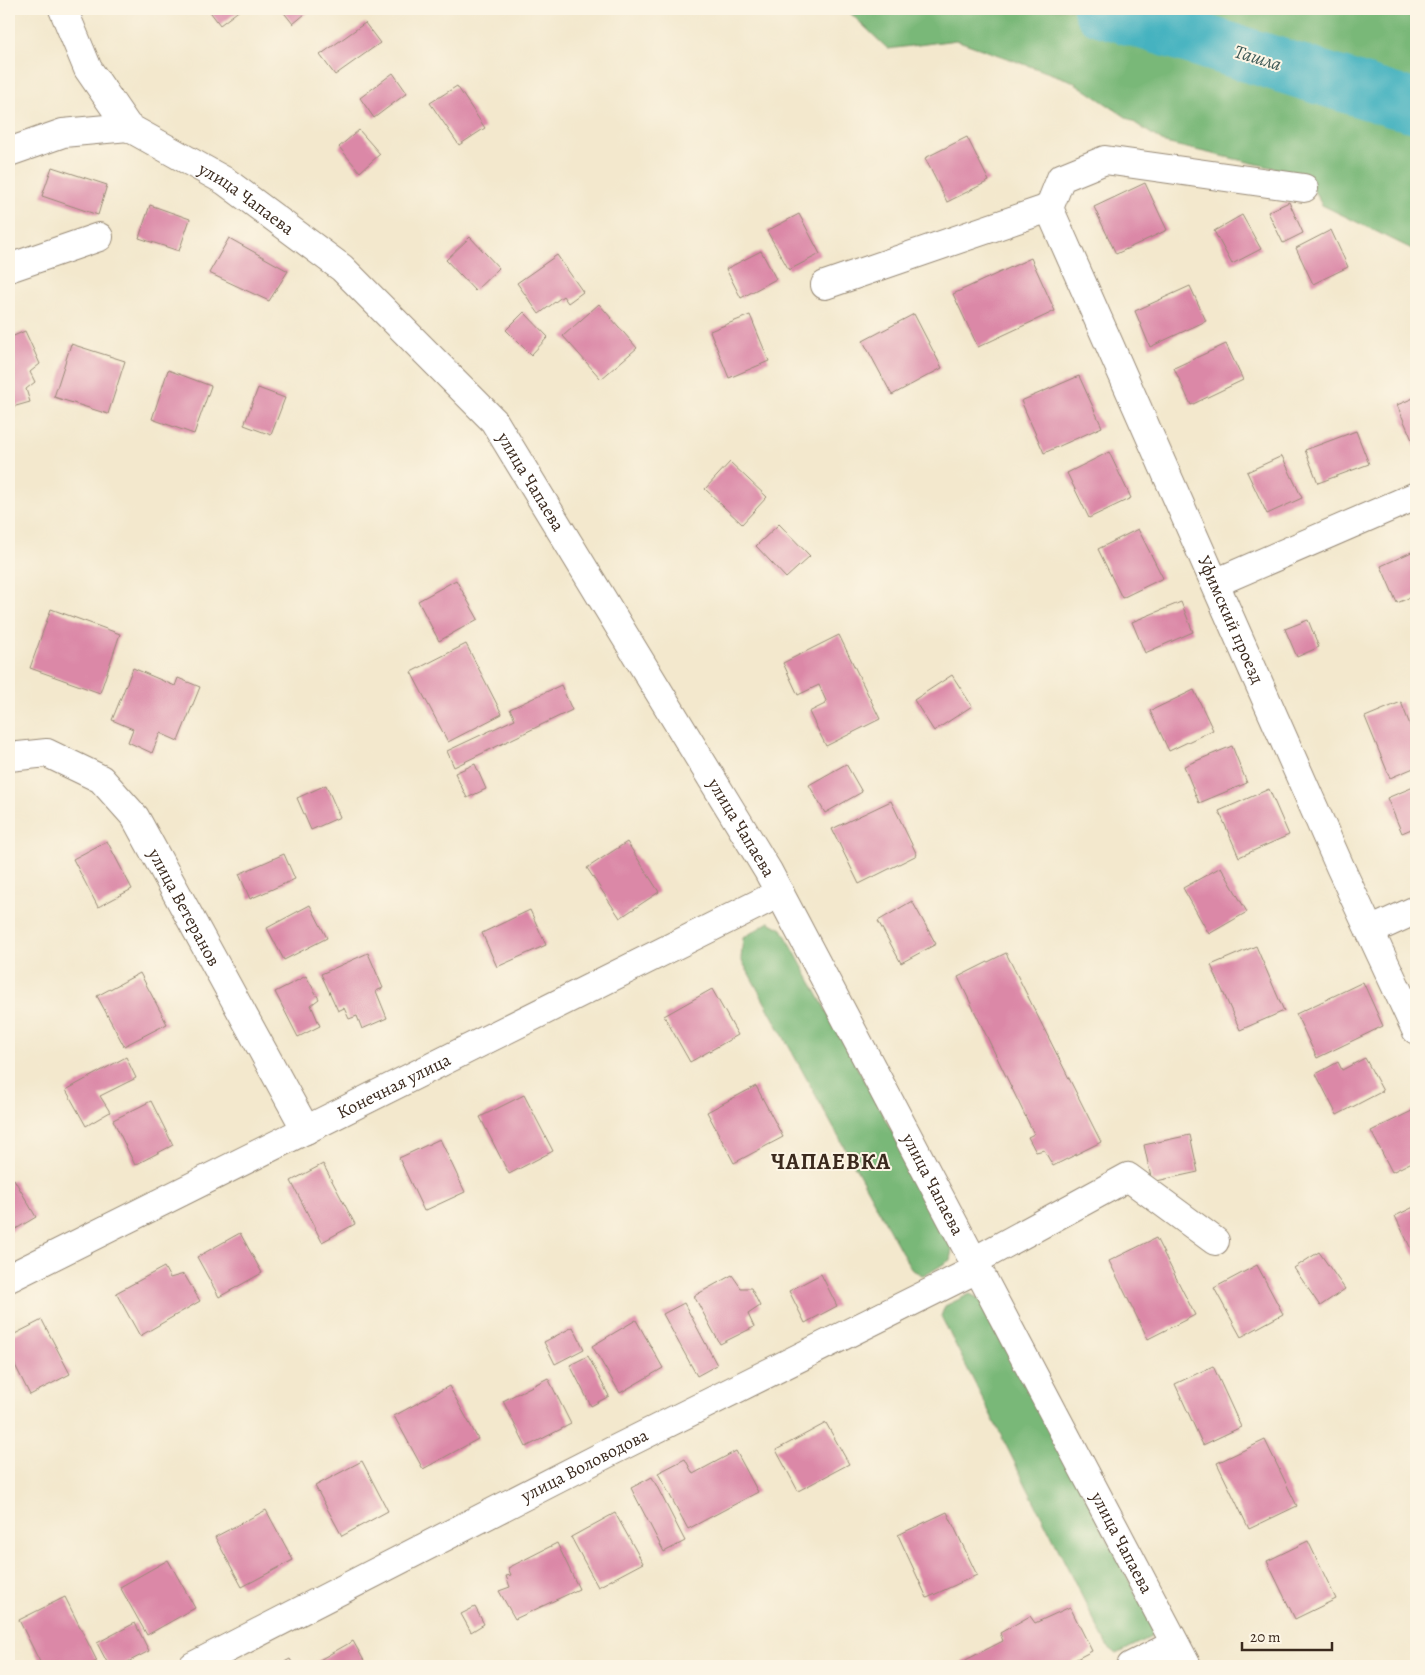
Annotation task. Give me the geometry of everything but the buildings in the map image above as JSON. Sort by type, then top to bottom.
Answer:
[{"type":"street","points":[[9,152],[63,133],[128,127],[88,69],[63,9]]},
{"type":"street","name":"улица Чапаева","points":[[128,127],[225,181],[342,268],[494,422],[768,871],[1181,1655]]},
{"type":"street","points":[[825,286],[1049,208],[1061,178],[1105,160],[1304,188]]},
{"type":"street","name":"Уфимский проезд","points":[[1049,208],[1337,860],[1416,1030]]},
{"type":"street","points":[[9,268],[99,237]]},
{"type":"street","points":[[1215,583],[1416,496]]},
{"type":"street","name":"улица Ветеранов","points":[[9,757],[47,753],[101,778],[135,817],[306,1130]]},
{"type":"street","name":"Конечная улица","points":[[9,1278],[780,893]]},
{"type":"street","points":[[1370,931],[1416,910]]},
{"type":"street","name":"улица Воловодова","points":[[193,1666],[976,1265],[1128,1177],[1215,1241]]},
{"type":"street","points":[[1131,1666],[1181,1655]]},
{"type":"green space","points":[[846,9],[1416,9],[1416,251],[1322,205],[1305,175],[1165,143],[1072,81],[956,40],[888,49]]},
{"type":"green space","points":[[769,922],[782,929],[953,1244],[950,1260],[924,1276],[911,1269],[741,959],[743,938]]},
{"type":"green space","points":[[970,1294],[982,1300],[1153,1626],[1151,1637],[1117,1654],[1107,1646],[941,1316],[945,1306]]},
{"type":"waterway","name":"Ташла","points":[[1100,9],[1416,106]]},
{"type":"district","name":"ЧАПАЕВКА","points":[[831,1161]]}]
